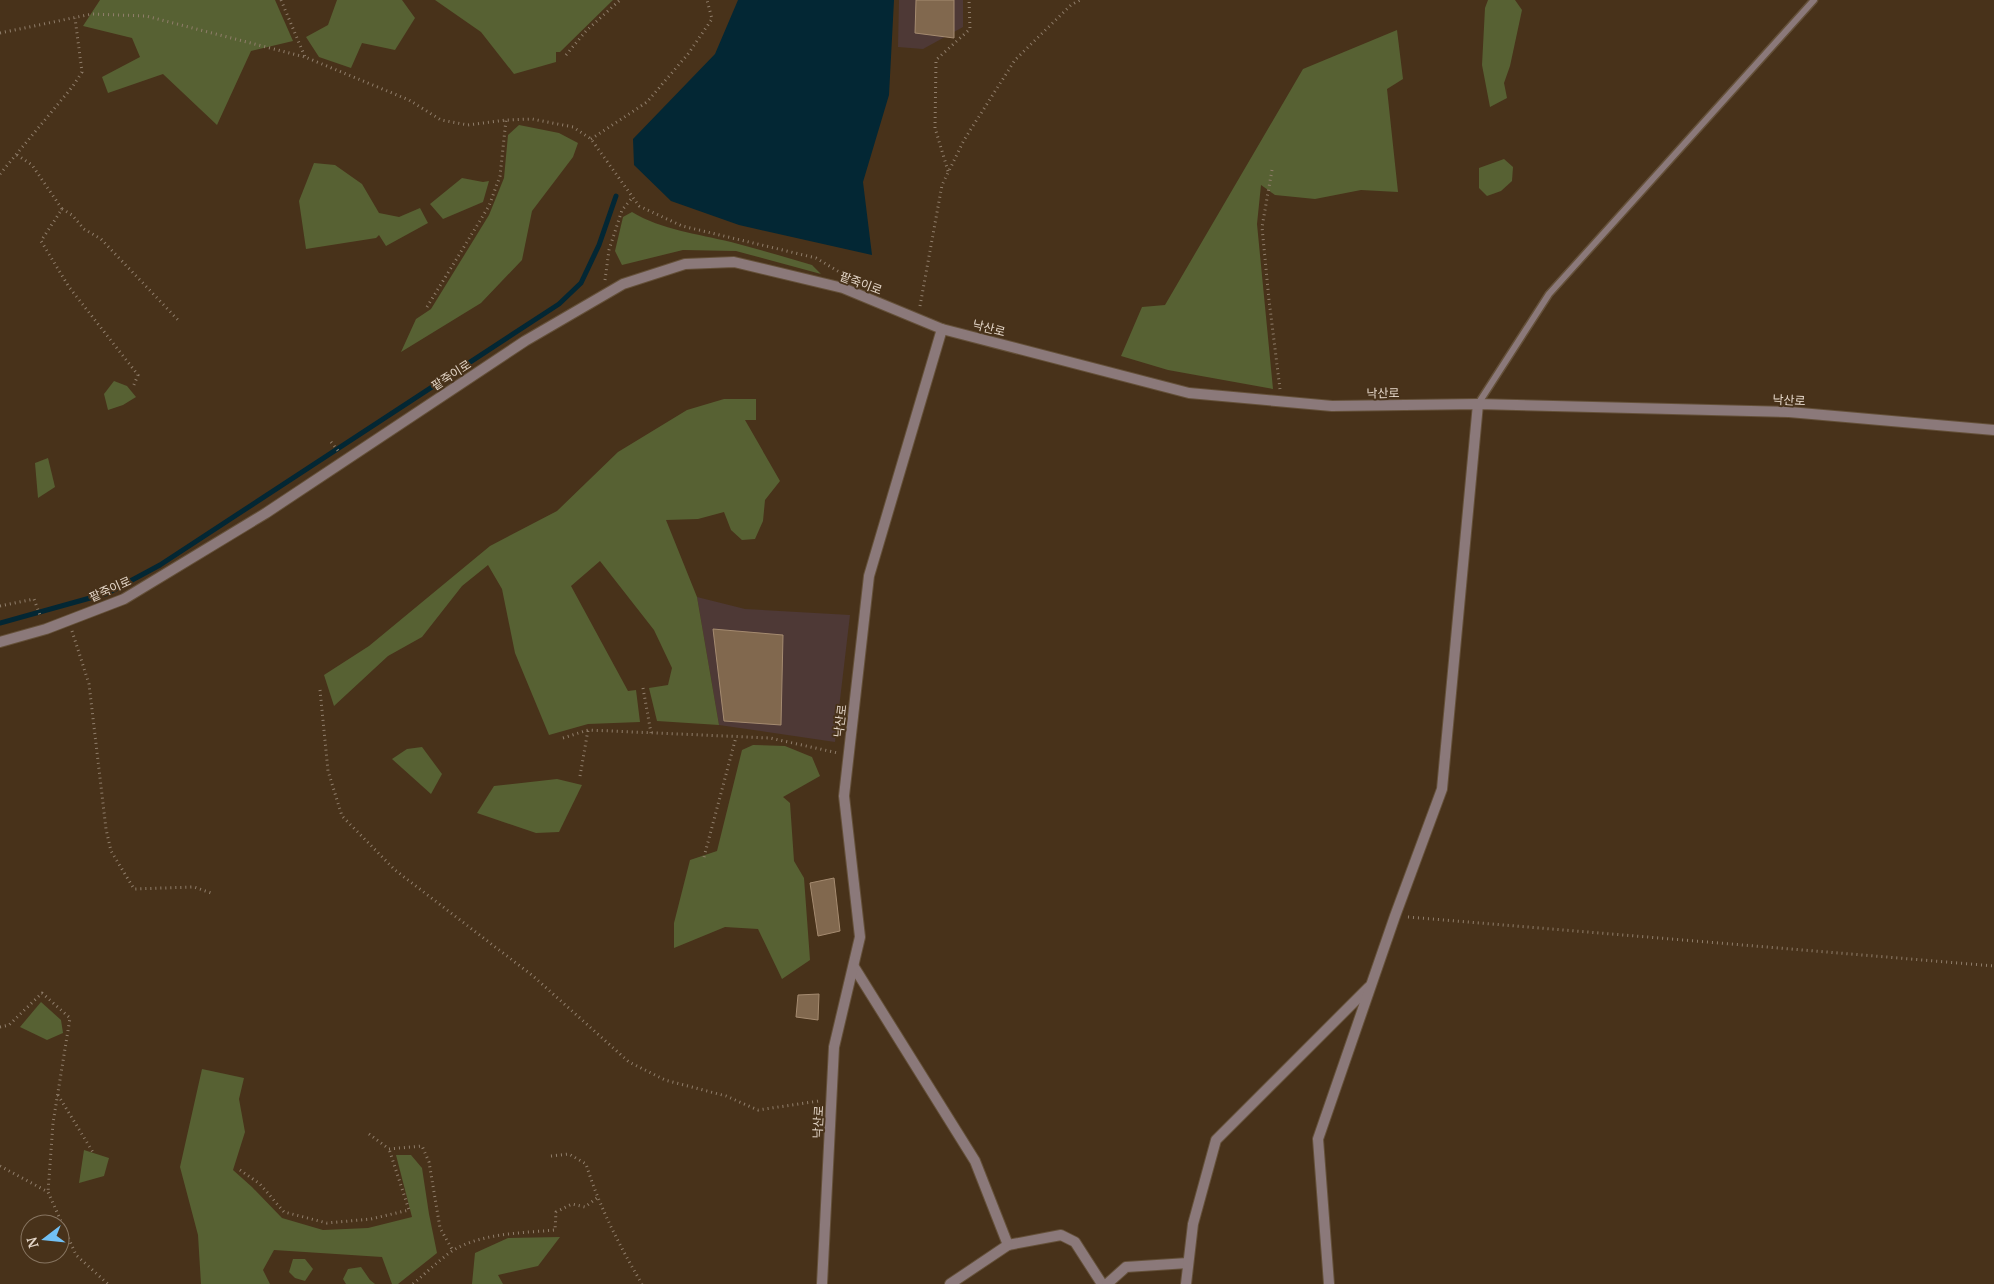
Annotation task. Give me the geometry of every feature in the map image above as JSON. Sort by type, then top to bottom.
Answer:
[{"type":"street","name":"팥죽이로","points":[[0,642],[46,629],[124,599],[266,513],[525,341],[623,284],[685,264],[734,262],[843,288],[942,329]]},
{"type":"street","name":"낙산로","points":[[822,1284],[834,1047],[860,937],[844,796],[869,576],[942,329],[1189,394],[1332,406],[1478,404],[1789,412],[1994,430]]},
{"type":"street","points":[[1329,1284],[1318,1139],[1395,916],[1442,789],[1478,404]]},
{"type":"street","points":[[854,967],[975,1161],[1008,1244]]},
{"type":"street","points":[[1186,1284],[1193,1224],[1216,1140],[1372,984]]},
{"type":"street","points":[[950,1284],[1008,1244],[1061,1235],[1075,1242],[1102,1284]]},
{"type":"street","points":[[1107,1284],[1126,1267],[1188,1263]]},
{"type":"lane","points":[[1478,404],[1548,294],[1814,0]]},
{"type":"path","points":[[282,0],[305,57]]},
{"type":"path","points":[[566,55],[586,31],[620,0]]},
{"type":"path","points":[[591,139],[647,102],[688,54],[712,19],[707,0]]},
{"type":"path","points":[[949,172],[934,128],[936,60],[970,29],[969,0]]},
{"type":"path","points":[[911,302],[920,305],[942,186],[964,140],[1015,60],[1071,5],[1080,0]]},
{"type":"path","points":[[0,33],[92,14],[146,16],[305,57],[408,100],[441,120],[468,125],[532,119],[573,127],[591,139],[639,206],[682,226],[816,258],[848,277]]},
{"type":"path","points":[[0,174],[17,156],[82,72],[75,18]]},
{"type":"path","points":[[427,307],[489,206],[500,176],[506,120]]},
{"type":"path","points":[[17,156],[32,165],[62,209],[72,215],[84,230],[101,239],[178,320]]},
{"type":"path","points":[[1272,170],[1262,226],[1268,300],[1282,402]]},
{"type":"path","points":[[603,296],[609,250],[622,210],[632,198]]},
{"type":"path","points":[[62,209],[40,241],[69,287],[138,375],[133,387]]},
{"type":"path","points":[[331,442],[339,452]]},
{"type":"path","points":[[0,606],[34,599],[43,623]]},
{"type":"path","points":[[69,620],[89,684],[106,829],[111,850],[134,889],[194,887],[211,893]]},
{"type":"path","points":[[643,688],[652,733]]},
{"type":"path","points":[[320,690],[328,771],[342,816],[395,870],[533,976],[629,1062],[665,1080],[726,1096],[758,1110],[832,1099]]},
{"type":"path","points":[[563,738],[588,730],[770,738],[849,755]]},
{"type":"path","points":[[580,776],[588,730]]},
{"type":"path","points":[[704,857],[736,737]]},
{"type":"path","points":[[1395,916],[1994,966]]},
{"type":"path","points":[[0,1027],[9,1025],[42,993],[70,1018],[53,1123],[48,1192],[76,1255],[108,1284]]},
{"type":"path","points":[[58,1095],[94,1154]]},
{"type":"path","points":[[240,1170],[260,1184],[284,1212],[327,1223],[371,1219],[409,1210],[388,1149],[369,1134]]},
{"type":"path","points":[[388,1149],[422,1146],[429,1162],[440,1228],[453,1251]]},
{"type":"path","points":[[551,1156],[569,1154],[586,1164],[597,1198],[625,1256],[642,1284]]},
{"type":"path","points":[[0,1166],[48,1192]]},
{"type":"path","points":[[413,1284],[453,1251],[479,1240],[555,1230],[556,1212],[572,1204],[585,1207],[597,1198]]},
{"type":"shaded area","points":[[899,0],[963,0],[963,27],[923,49],[898,47]]},
{"type":"shaded area","points":[[697,597],[745,609],[850,615],[835,742],[719,725]]},
{"type":"green space","points":[[100,0],[275,0],[293,41],[251,51],[217,125],[163,74],[108,93],[102,77],[140,57],[132,38],[83,26]]},
{"type":"green space","points":[[337,0],[402,0],[415,18],[395,50],[362,43],[351,68],[319,57],[306,37],[328,25]]},
{"type":"green space","points":[[435,0],[613,0],[560,52],[556,52],[556,62],[514,74],[481,32]]},
{"type":"green space","points":[[1488,0],[1515,0],[1522,10],[1510,66],[1504,83],[1507,98],[1490,107],[1482,65],[1485,8]]},
{"type":"green space","points":[[1397,30],[1403,79],[1387,89],[1398,192],[1361,190],[1315,199],[1275,195],[1261,185],[1257,224],[1273,389],[1168,370],[1121,356],[1142,307],[1165,305],[1303,69]]},
{"type":"green space","points":[[519,125],[559,133],[578,143],[573,157],[532,211],[522,260],[481,303],[401,352],[416,319],[431,309],[489,215],[504,178],[508,135]]},
{"type":"green space","points":[[1504,159],[1513,167],[1512,181],[1501,191],[1487,196],[1479,188],[1479,168]]},
{"type":"green space","points":[[314,163],[335,165],[362,184],[379,213],[399,217],[420,208],[428,223],[386,246],[379,235],[376,238],[306,249],[299,201]]},
{"type":"green space","points":[[462,178],[483,182],[489,181],[483,202],[443,219],[430,204]]},
{"type":"green space","points":[[632,212],[668,227],[731,242],[812,265],[821,274],[736,251],[683,250],[622,265],[615,251],[623,217]]},
{"type":"green space","points":[[114,381],[127,386],[136,397],[123,405],[108,410],[104,394]]},
{"type":"green space","points":[[724,399],[756,399],[756,420],[745,420],[780,481],[765,500],[763,521],[755,539],[742,540],[731,530],[724,512],[698,519],[666,520],[697,597],[719,725],[657,721],[649,688],[668,685],[672,668],[654,630],[600,561],[571,586],[628,691],[636,690],[640,722],[588,724],[549,735],[515,653],[502,589],[488,565],[462,586],[422,637],[388,656],[334,706],[324,675],[369,646],[490,546],[557,511],[618,452],[687,410]]},
{"type":"green space","points":[[48,458],[55,487],[38,498],[35,463]]},
{"type":"green space","points":[[753,745],[785,746],[812,757],[820,776],[783,797],[790,803],[794,861],[804,878],[810,960],[782,979],[758,929],[725,927],[674,948],[674,923],[690,860],[717,851],[742,750]]},
{"type":"green space","points":[[422,747],[442,774],[431,794],[392,759],[407,749]]},
{"type":"green space","points":[[557,779],[582,785],[559,832],[536,833],[477,813],[494,786]]},
{"type":"green space","points":[[41,1002],[61,1020],[63,1033],[47,1040],[20,1027]]},
{"type":"green space","points":[[202,1069],[244,1078],[239,1099],[245,1132],[233,1170],[282,1218],[323,1230],[368,1228],[412,1217],[396,1155],[411,1155],[422,1168],[437,1253],[398,1284],[392,1284],[382,1257],[274,1250],[263,1270],[270,1284],[201,1284],[198,1235],[180,1167]]},
{"type":"green space","points":[[84,1150],[109,1158],[104,1176],[79,1183]]},
{"type":"green space","points":[[560,1237],[538,1266],[498,1275],[503,1284],[472,1284],[475,1253],[508,1238]]},
{"type":"green space","points":[[293,1259],[305,1259],[313,1269],[305,1281],[295,1278],[289,1272]]},
{"type":"green space","points":[[361,1267],[375,1284],[346,1284],[343,1279],[348,1269]]},
{"type":"water","points":[[738,0],[894,0],[889,95],[863,182],[872,255],[739,225],[671,201],[634,165],[633,139],[715,54]]},
{"type":"building","points":[[916,0],[954,0],[954,38],[915,33]]},
{"type":"building","points":[[713,629],[783,635],[781,725],[724,721]]},
{"type":"building","points":[[834,878],[840,931],[818,936],[810,883]]},
{"type":"building","points":[[819,994],[818,1020],[796,1017],[798,995]]},
{"type":"waterway","points":[[0,623],[108,593],[160,565],[559,304],[581,283],[599,245],[616,196]]}]
